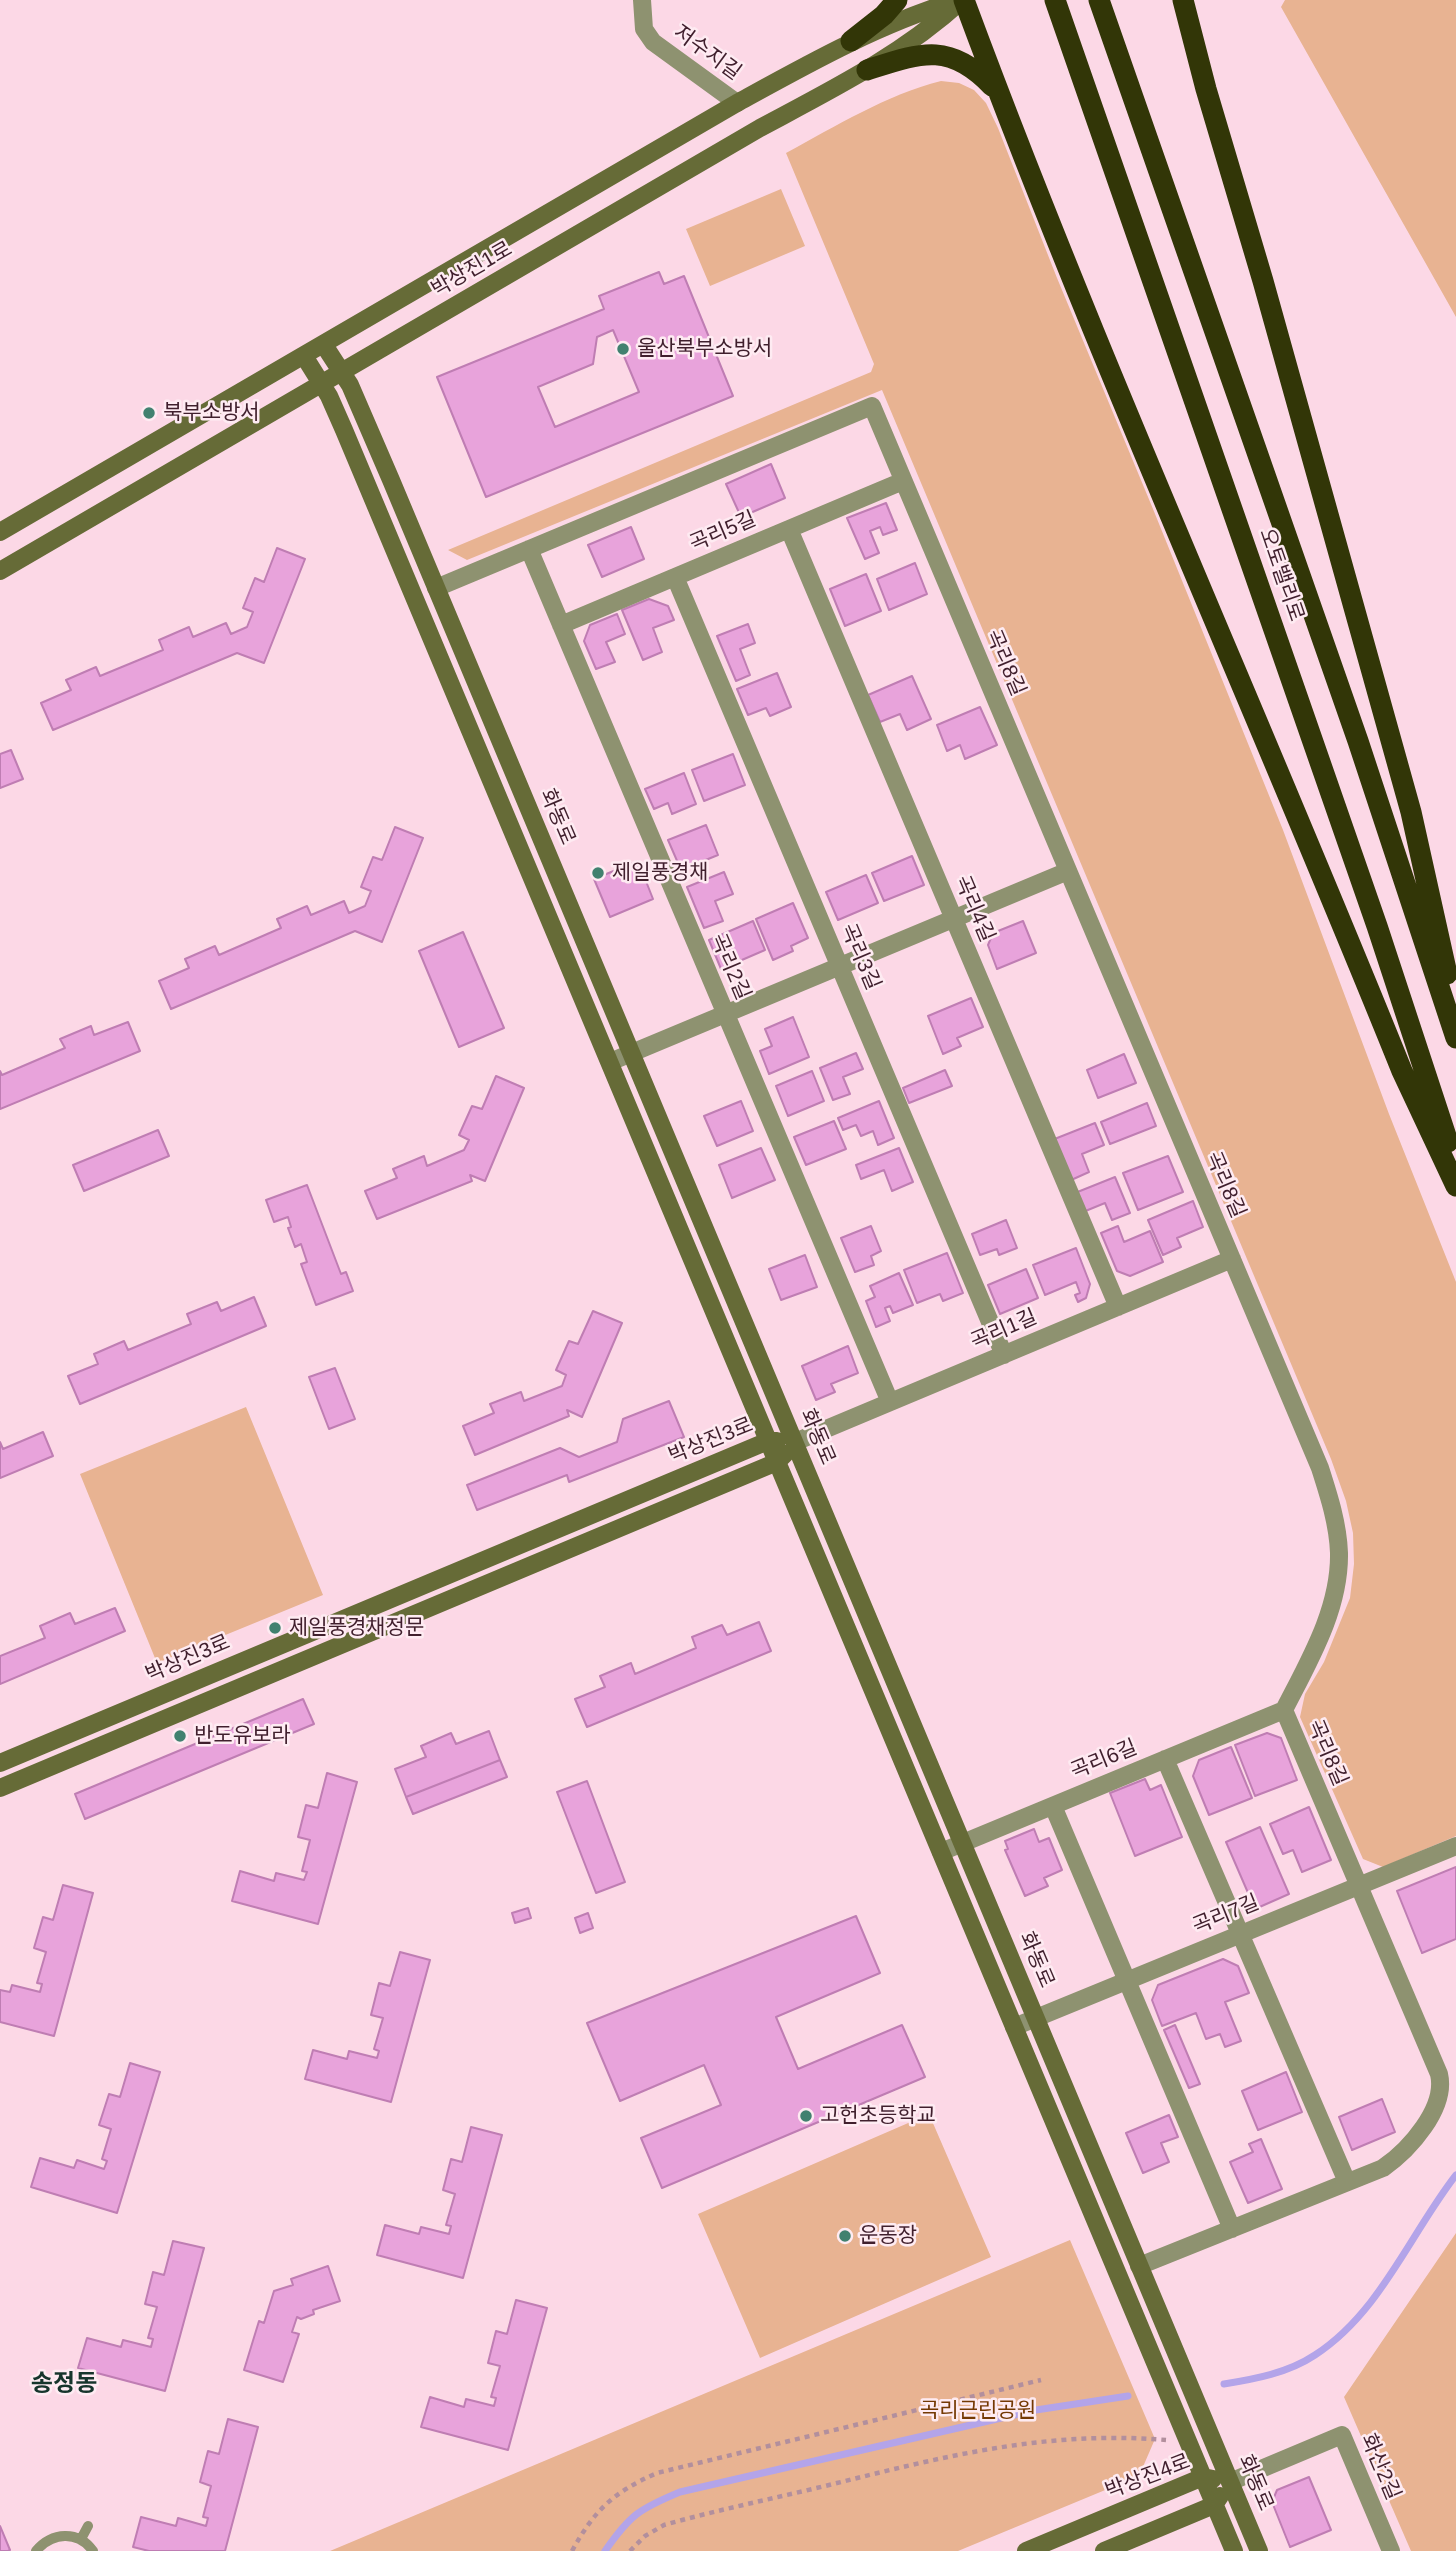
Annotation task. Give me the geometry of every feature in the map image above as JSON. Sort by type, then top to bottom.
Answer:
[{"type":"highway","points":[[851,41],[884,15],[897,0]]},
{"type":"highway","points":[[961,0],[1402,1071],[1456,1186]]},
{"type":"highway","name":"오토밸리로","points":[[1099,0],[1358,741],[1456,1038]]},
{"type":"highway","points":[[1183,0],[1411,812],[1456,1013]]},
{"type":"highway","name":"오토밸리로","points":[[1056,4],[1377,926],[1456,1167]]},
{"type":"highway","points":[[867,70],[905,58],[939,55],[968,64],[998,91]]},
{"type":"street","name":"저수지길","points":[[642,0],[642,19],[647,35],[663,50],[737,103]]},
{"type":"street","name":"박상진1로","points":[[0,532],[737,103],[851,41],[910,16],[961,0]]},
{"type":"street","name":"박상진1로","points":[[0,571],[760,128],[867,70],[918,37],[961,0]]},
{"type":"street","name":"화동로","points":[[324,345],[365,418],[1259,2551]]},
{"type":"street","points":[[304,356],[344,430],[1234,2551]]},
{"type":"street","name":"곡리8길","points":[[436,588],[872,406],[1320,1468],[1337,1527],[1337,1581],[1330,1611],[1316,1647],[1284,1710],[1438,2074],[1440,2093],[1433,2113],[1393,2161],[1383,2168],[1139,2266]]},
{"type":"street","name":"곡리5길","points":[[561,625],[903,481]]},
{"type":"street","name":"곡리4길","points":[[789,529],[1118,1307]]},
{"type":"street","name":"곡리2길","points":[[529,549],[890,1402]]},
{"type":"street","name":"곡리3길","points":[[675,577],[1004,1355]]},
{"type":"street","points":[[610,1062],[1068,871]]},
{"type":"street","name":"곡리1길","points":[[794,1442],[1232,1259]]},
{"type":"street","name":"박상진3로","points":[[0,1763],[768,1441],[794,1442]]},
{"type":"street","points":[[0,1788],[777,1462],[794,1442]]},
{"type":"street","name":"곡리6길","points":[[941,1852],[1284,1710]]},
{"type":"street","points":[[1165,1759],[1347,2182]]},
{"type":"street","points":[[1053,1806],[1231,2229]]},
{"type":"street","name":"곡리7길","points":[[1014,2026],[1456,1846]]},
{"type":"street","name":"화산2길","points":[[1230,2482],[1342,2435],[1391,2551]]},
{"type":"street","name":"박상진4로","points":[[1027,2551],[1203,2477],[1230,2482]]},
{"type":"street","points":[[1104,2551],[1214,2505],[1230,2482]]},
{"type":"lane","points":[[81,2539],[88,2526]]},
{"type":"lane","points":[[36,2551],[43,2543],[61,2535],[81,2539],[93,2551]]},
{"type":"path","points":[[572,2551],[583,2532],[617,2493],[657,2473],[1041,2380]]},
{"type":"path","points":[[630,2551],[645,2536],[664,2525],[993,2447],[1070,2438],[1125,2437],[1167,2440]]},
{"type":"green space","points":[[1285,0],[1456,0],[1456,317],[1281,7]]},
{"type":"green space","points":[[941,81],[959,83],[974,90],[986,103],[998,128],[1283,830],[1389,1114],[1456,1282],[1456,1836],[1383,1867],[1363,1859],[1300,1717],[1305,1694],[1324,1662],[1350,1598],[1354,1564],[1353,1533],[1346,1501],[1331,1459],[882,390],[467,560],[448,550],[871,372],[874,364],[786,153],[881,103]]},
{"type":"green space","points":[[781,189],[805,246],[710,286],[686,229]]},
{"type":"green space","points":[[246,1407],[323,1595],[157,1663],[80,1474]]},
{"type":"green space","name":"운동장","points":[[929,2114],[991,2257],[760,2358],[698,2214]]},
{"type":"green space","points":[[1456,2233],[1456,2551],[1411,2551],[1344,2397]]},
{"type":"green space","name":"곡리근린공원","points":[[1070,2240],[1155,2439],[1139,2476],[958,2551],[330,2551]]},
{"type":"building","points":[[659,272],[664,284],[684,276],[733,396],[486,497],[437,377],[604,309],[599,296]],"holes":[[[613,330],[639,392],[555,427],[538,387],[593,364],[597,337]]]},
{"type":"building","points":[[771,464],[785,498],[741,517],[726,484]]},
{"type":"building","points":[[886,503],[897,530],[883,535],[880,527],[870,531],[879,553],[865,559],[847,518]]},
{"type":"building","points":[[631,527],[644,559],[602,577],[588,545]]},
{"type":"building","points":[[277,548],[305,559],[264,663],[237,653],[53,730],[41,703],[71,690],[66,680],[96,667],[100,676],[163,650],[159,640],[189,627],[193,637],[226,623],[231,634],[247,627],[253,612],[243,608],[255,578],[264,582]]},
{"type":"building","points":[[915,563],[927,594],[889,610],[877,579]]},
{"type":"building","points":[[866,574],[881,611],[845,626],[830,589]]},
{"type":"building","points":[[649,599],[668,606],[674,620],[653,628],[662,652],[643,660],[622,610]]},
{"type":"building","points":[[617,614],[625,634],[606,642],[615,662],[596,669],[584,641],[590,625]]},
{"type":"building","points":[[748,624],[755,643],[740,649],[750,675],[736,681],[717,636]]},
{"type":"building","points":[[777,673],[791,707],[770,716],[766,708],[748,715],[737,689]]},
{"type":"building","points":[[912,676],[931,719],[907,730],[900,714],[880,722],[868,695]]},
{"type":"building","points":[[980,707],[997,745],[965,759],[960,745],[947,751],[937,725]]},
{"type":"building","points":[[11,750],[23,779],[0,788],[0,754]]},
{"type":"building","points":[[733,754],[745,785],[704,801],[692,770]]},
{"type":"building","points":[[684,773],[696,804],[672,814],[668,803],[654,809],[645,789]]},
{"type":"building","points":[[706,825],[718,855],[681,870],[668,840]]},
{"type":"building","points":[[395,827],[423,838],[382,942],[355,931],[171,1009],[159,981],[189,968],[185,959],[215,946],[219,955],[281,928],[277,919],[307,906],[311,915],[344,901],[349,913],[365,906],[371,891],[361,887],[373,857],[382,860]]},
{"type":"building","points":[[912,856],[924,885],[884,901],[872,873]]},
{"type":"building","points":[[638,861],[653,899],[610,917],[594,879]]},
{"type":"building","points":[[724,872],[733,894],[715,901],[723,921],[704,928],[687,887]]},
{"type":"building","points":[[866,875],[878,903],[838,920],[826,892]]},
{"type":"building","points":[[793,903],[808,938],[791,946],[793,951],[773,960],[756,919]]},
{"type":"building","points":[[753,921],[765,950],[721,969],[709,940]]},
{"type":"building","points":[[1023,921],[1036,953],[997,969],[988,945],[993,933]]},
{"type":"building","points":[[463,932],[504,1028],[459,1047],[419,951]]},
{"type":"building","points":[[971,998],[983,1027],[957,1038],[961,1046],[943,1054],[928,1016]]},
{"type":"building","points":[[793,1017],[809,1057],[769,1074],[760,1051],[772,1046],[765,1029]]},
{"type":"building","points":[[128,1022],[140,1051],[0,1109],[0,1071],[2,1075],[65,1048],[60,1039],[91,1026],[94,1035]]},
{"type":"building","points":[[856,1053],[863,1069],[843,1077],[850,1094],[833,1100],[820,1068]]},
{"type":"building","points":[[1124,1054],[1136,1083],[1098,1098],[1087,1070]]},
{"type":"building","points":[[945,1070],[952,1086],[909,1103],[903,1088]]},
{"type":"building","points":[[812,1071],[824,1101],[788,1116],[776,1086]]},
{"type":"building","points":[[496,1076],[524,1088],[485,1181],[470,1175],[472,1181],[377,1219],[365,1191],[397,1178],[393,1169],[424,1156],[427,1166],[464,1150],[469,1140],[459,1135],[472,1106],[482,1109]]},
{"type":"building","points":[[741,1101],[753,1131],[717,1146],[704,1116]]},
{"type":"building","points":[[879,1101],[894,1138],[878,1145],[873,1131],[861,1136],[856,1125],[843,1130],[838,1118]]},
{"type":"building","points":[[1147,1103],[1156,1126],[1110,1144],[1101,1122]]},
{"type":"building","points":[[834,1121],[846,1149],[806,1165],[794,1137]]},
{"type":"building","points":[[1095,1123],[1104,1145],[1082,1154],[1089,1172],[1069,1181],[1052,1140]]},
{"type":"building","points":[[158,1130],[169,1156],[84,1191],[73,1165]]},
{"type":"building","points":[[761,1148],[775,1180],[732,1198],[719,1165]]},
{"type":"building","points":[[899,1148],[913,1182],[892,1191],[884,1170],[861,1179],[856,1165]]},
{"type":"building","points":[[1168,1156],[1183,1192],[1138,1210],[1123,1173]]},
{"type":"building","points":[[1115,1177],[1130,1213],[1112,1220],[1105,1203],[1083,1212],[1075,1193]]},
{"type":"building","points":[[307,1185],[341,1274],[346,1272],[353,1291],[316,1305],[301,1264],[307,1262],[301,1244],[295,1247],[288,1228],[291,1227],[288,1217],[274,1222],[266,1200]]},
{"type":"building","points":[[1193,1201],[1203,1227],[1177,1238],[1181,1247],[1163,1255],[1148,1220]]},
{"type":"building","points":[[1006,1220],[1017,1248],[999,1255],[997,1249],[980,1255],[972,1234]]},
{"type":"building","points":[[871,1226],[881,1251],[871,1256],[874,1265],[855,1272],[841,1238]]},
{"type":"building","points":[[1118,1226],[1124,1242],[1150,1231],[1163,1262],[1130,1276],[1117,1271],[1101,1233]]},
{"type":"building","points":[[1076,1248],[1090,1284],[1086,1298],[1078,1302],[1075,1295],[1080,1293],[1076,1282],[1045,1295],[1033,1265]]},
{"type":"building","points":[[947,1253],[963,1293],[943,1301],[940,1294],[917,1303],[904,1270]]},
{"type":"building","points":[[805,1255],[817,1287],[781,1300],[769,1269]]},
{"type":"building","points":[[1026,1269],[1038,1298],[1000,1314],[988,1285]]},
{"type":"building","points":[[899,1273],[913,1305],[893,1313],[890,1306],[885,1308],[890,1321],[876,1327],[866,1301],[875,1297],[870,1286]]},
{"type":"building","points":[[254,1297],[266,1326],[80,1404],[68,1376],[98,1364],[94,1354],[124,1341],[128,1350],[191,1324],[187,1314],[217,1302],[221,1311]]},
{"type":"building","points":[[593,1311],[622,1323],[582,1417],[567,1410],[569,1416],[475,1455],[463,1426],[494,1413],[490,1404],[521,1392],[524,1401],[562,1386],[566,1375],[556,1370],[569,1341],[578,1344]]},
{"type":"building","points":[[848,1346],[858,1373],[831,1384],[835,1392],[816,1400],[802,1366]]},
{"type":"building","points":[[335,1368],[355,1419],[329,1429],[309,1377]]},
{"type":"building","points":[[669,1401],[684,1437],[569,1482],[567,1475],[477,1510],[467,1485],[560,1448],[579,1457],[617,1442],[623,1419]]},
{"type":"building","points":[[43,1432],[53,1456],[0,1478],[0,1442],[3,1449]]},
{"type":"building","points":[[115,1608],[125,1631],[0,1684],[0,1656],[45,1638],[40,1626],[70,1613],[75,1624]]},
{"type":"building","points":[[759,1622],[771,1651],[587,1727],[575,1699],[605,1687],[600,1676],[631,1663],[635,1674],[696,1648],[692,1637],[722,1625],[727,1635]]},
{"type":"building","points":[[303,1699],[314,1724],[85,1819],[75,1794]]},
{"type":"building","points":[[489,1731],[500,1760],[406,1797],[395,1769],[426,1757],[421,1746],[451,1733],[456,1744]]},
{"type":"building","points":[[1267,1733],[1281,1738],[1297,1780],[1255,1796],[1235,1745]]},
{"type":"building","points":[[1231,1747],[1252,1798],[1209,1815],[1193,1776],[1199,1760]]},
{"type":"building","points":[[500,1760],[507,1777],[413,1814],[406,1797]]},
{"type":"building","points":[[327,1773],[357,1782],[318,1924],[232,1901],[240,1871],[274,1881],[276,1873],[304,1880],[307,1872],[302,1871],[310,1840],[298,1837],[306,1805],[318,1808]]},
{"type":"building","points":[[1145,1779],[1150,1790],[1161,1785],[1182,1837],[1135,1856],[1110,1793]]},
{"type":"building","points":[[587,1781],[625,1882],[596,1893],[557,1792]]},
{"type":"building","points":[[1309,1807],[1331,1860],[1302,1872],[1293,1850],[1283,1854],[1270,1824]]},
{"type":"building","points":[[1260,1827],[1289,1894],[1255,1909],[1226,1842]]},
{"type":"building","points":[[1034,1829],[1039,1842],[1049,1838],[1062,1870],[1044,1878],[1048,1886],[1025,1896],[1005,1850],[1008,1849],[1005,1841]]},
{"type":"building","points":[[1456,1867],[1456,1939],[1422,1953],[1397,1891]]},
{"type":"building","points":[[63,1885],[93,1893],[54,2036],[0,2022],[0,1990],[10,1992],[12,1985],[40,1992],[42,1984],[37,1983],[46,1952],[34,1948],[43,1917],[53,1920]]},
{"type":"building","points":[[528,1908],[531,1918],[515,1923],[512,1913]]},
{"type":"building","points":[[588,1913],[593,1928],[580,1933],[575,1918]]},
{"type":"building","points":[[856,1916],[880,1973],[776,2017],[798,2069],[902,2025],[925,2077],[662,2188],[641,2138],[721,2105],[704,2065],[620,2101],[587,2023]]},
{"type":"building","points":[[400,1952],[430,1960],[391,2102],[305,2079],[313,2050],[347,2059],[349,2051],[377,2058],[379,2051],[374,2049],[383,2018],[371,2015],[379,1983],[390,1986]]},
{"type":"building","points":[[1223,1959],[1238,1966],[1249,1993],[1225,2002],[1241,2041],[1225,2047],[1220,2034],[1206,2039],[1196,2013],[1162,2026],[1152,2000],[1158,1985]]},
{"type":"building","points":[[1175,2025],[1200,2084],[1189,2088],[1164,2030]]},
{"type":"building","points":[[130,2063],[160,2072],[117,2213],[31,2187],[40,2158],[74,2168],[77,2160],[104,2169],[107,2161],[102,2159],[111,2129],[99,2125],[109,2094],[120,2097]]},
{"type":"building","points":[[1286,2072],[1302,2112],[1258,2130],[1242,2091]]},
{"type":"building","points":[[1382,2099],[1395,2132],[1352,2150],[1339,2117]]},
{"type":"building","points":[[1169,2115],[1178,2137],[1161,2143],[1169,2162],[1143,2173],[1126,2133]]},
{"type":"building","points":[[471,2127],[502,2135],[463,2278],[377,2255],[385,2225],[419,2234],[421,2227],[449,2234],[451,2226],[446,2225],[455,2194],[443,2190],[451,2159],[462,2162]]},
{"type":"building","points":[[1261,2139],[1282,2189],[1248,2203],[1230,2162],[1253,2152],[1249,2144]]},
{"type":"building","points":[[173,2241],[204,2248],[165,2391],[78,2368],[87,2338],[121,2347],[123,2340],[151,2347],[153,2339],[148,2338],[157,2307],[145,2304],[153,2272],[164,2275]]},
{"type":"building","points":[[328,2266],[340,2301],[313,2310],[314,2314],[301,2319],[297,2317],[292,2332],[299,2334],[283,2382],[244,2370],[259,2321],[264,2323],[274,2291],[293,2285],[291,2279]]},
{"type":"building","points":[[516,2300],[547,2308],[508,2450],[421,2427],[430,2397],[464,2407],[466,2399],[494,2406],[496,2398],[491,2397],[500,2366],[488,2363],[496,2331],[507,2334]]},
{"type":"building","points":[[228,2419],[258,2427],[225,2551],[149,2551],[133,2547],[141,2517],[176,2526],[178,2518],[206,2526],[208,2518],[203,2517],[211,2486],[200,2482],[208,2451],[219,2454]]},
{"type":"building","points":[[1309,2477],[1331,2530],[1290,2547],[1272,2502],[1277,2490]]},
{"type":"building","points":[[0,2526],[10,2550],[8,2551],[0,2551]]},
{"type":"waterway","points":[[1224,2384],[1283,2371],[1305,2361],[1338,2338],[1376,2295],[1456,2175]]},
{"type":"waterway","points":[[605,2551],[636,2514],[680,2492],[1036,2410],[1128,2396]]},
{"type":"place","name":"울산북부소방서","points":[[623,349]]},
{"type":"place","name":"북부소방서","points":[[149,413]]},
{"type":"place","name":"제일풍경채","points":[[598,873]]},
{"type":"place","name":"제일풍경채정문","points":[[275,1628]]},
{"type":"place","name":"반도유보라","points":[[180,1736]]},
{"type":"place","name":"고헌초등학교","points":[[806,2116]]},
{"type":"place","name":"운동장","points":[[845,2236]]},
{"type":"district","name":"송정동","points":[[64,2384]]}]
